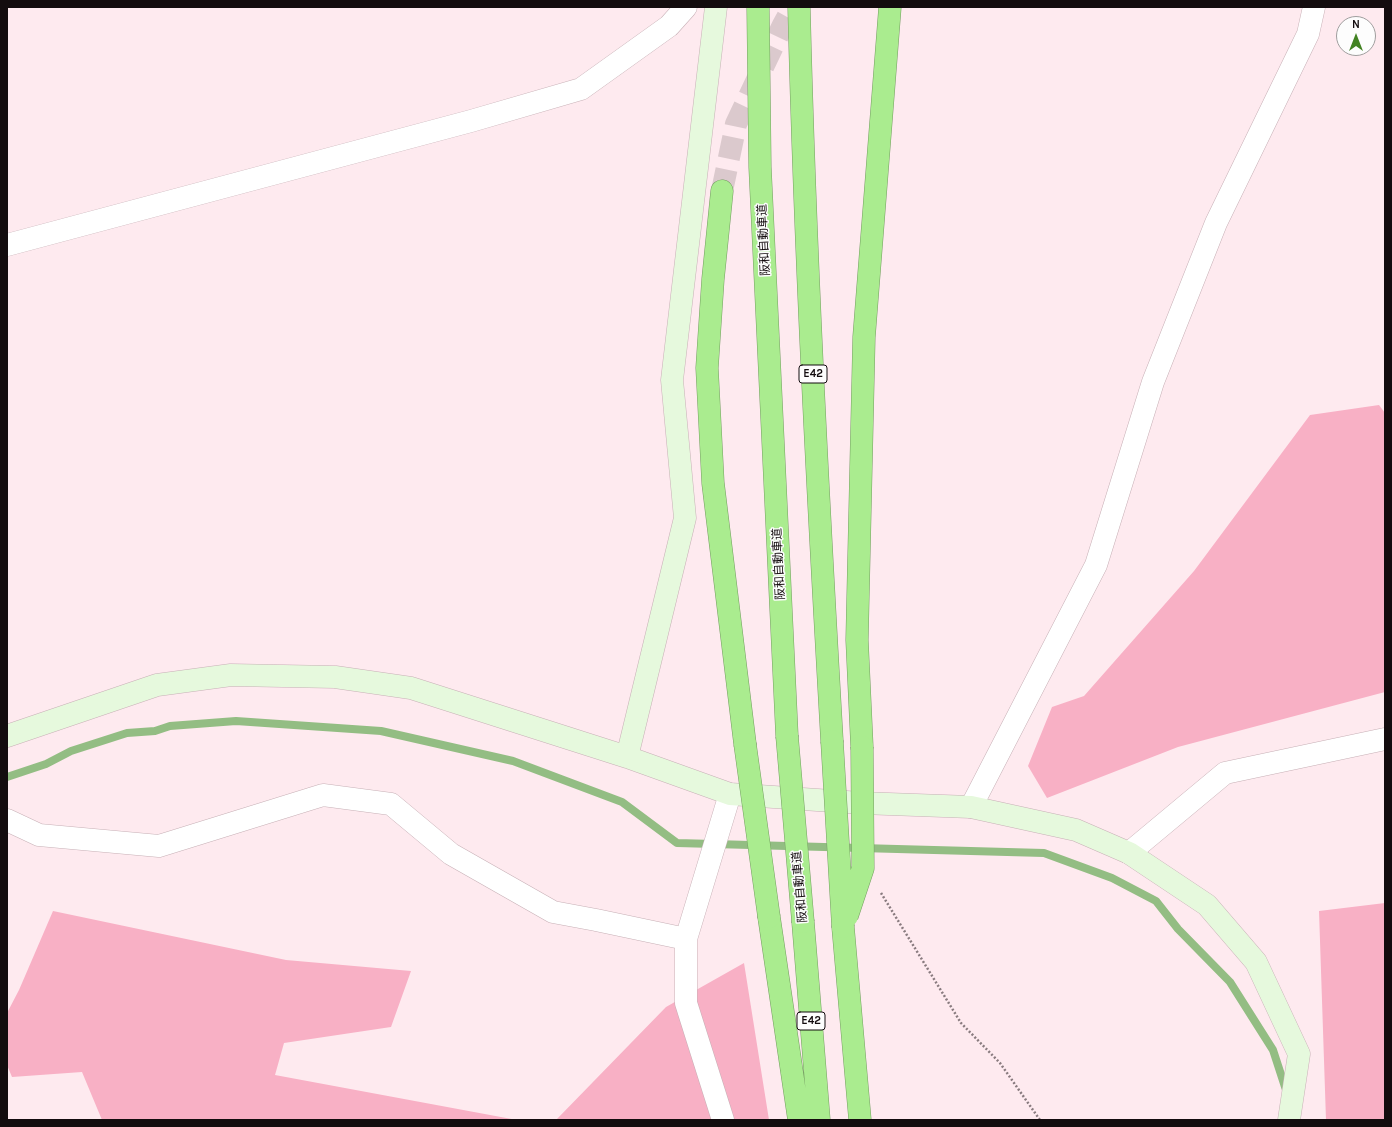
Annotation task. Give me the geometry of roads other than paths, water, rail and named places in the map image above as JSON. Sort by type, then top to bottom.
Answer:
[{"type":"highway","name":"阪和自動車道","points":[[758,7],[761,175],[787,736],[820,1120]]},
{"type":"highway","name":"E42","points":[[799,7],[802,149],[822,572],[843,926],[860,1120]]},
{"type":"highway","points":[[843,926],[863,868],[862,747],[856,640],[864,337],[890,7]]},
{"type":"highway","points":[[722,191],[713,279],[707,368],[713,483],[745,744],[799,1120]]},
{"type":"street","points":[[7,245],[472,121],[581,89],[670,26],[686,7]]},
{"type":"street","points":[[627,757],[685,518],[672,380],[716,7]]},
{"type":"street","points":[[971,807],[1096,565],[1153,382],[1216,223],[1308,34],[1314,7]]},
{"type":"street","points":[[7,736],[157,685],[231,675],[335,678],[411,688],[627,757],[730,794],[861,803],[971,807],[1076,830],[1129,853],[1207,905],[1256,962],[1299,1054],[1289,1120]]},
{"type":"street","points":[[1129,853],[1225,773],[1385,739]]},
{"type":"street","points":[[723,1120],[686,1003],[686,939],[730,794]]},
{"type":"street","points":[[7,820],[40,835],[159,846],[324,795],[392,804],[451,854],[553,912],[686,939]]},
{"type":"waterway","points":[[7,777],[46,764],[71,751],[127,733],[155,731],[170,726],[236,721],[381,731],[513,761],[622,802],[677,843],[1044,853],[1112,878],[1156,901],[1178,929],[1230,982],[1273,1050],[1287,1093]]},
{"type":"tunnel","points":[[722,191],[736,124],[793,7]]}]
